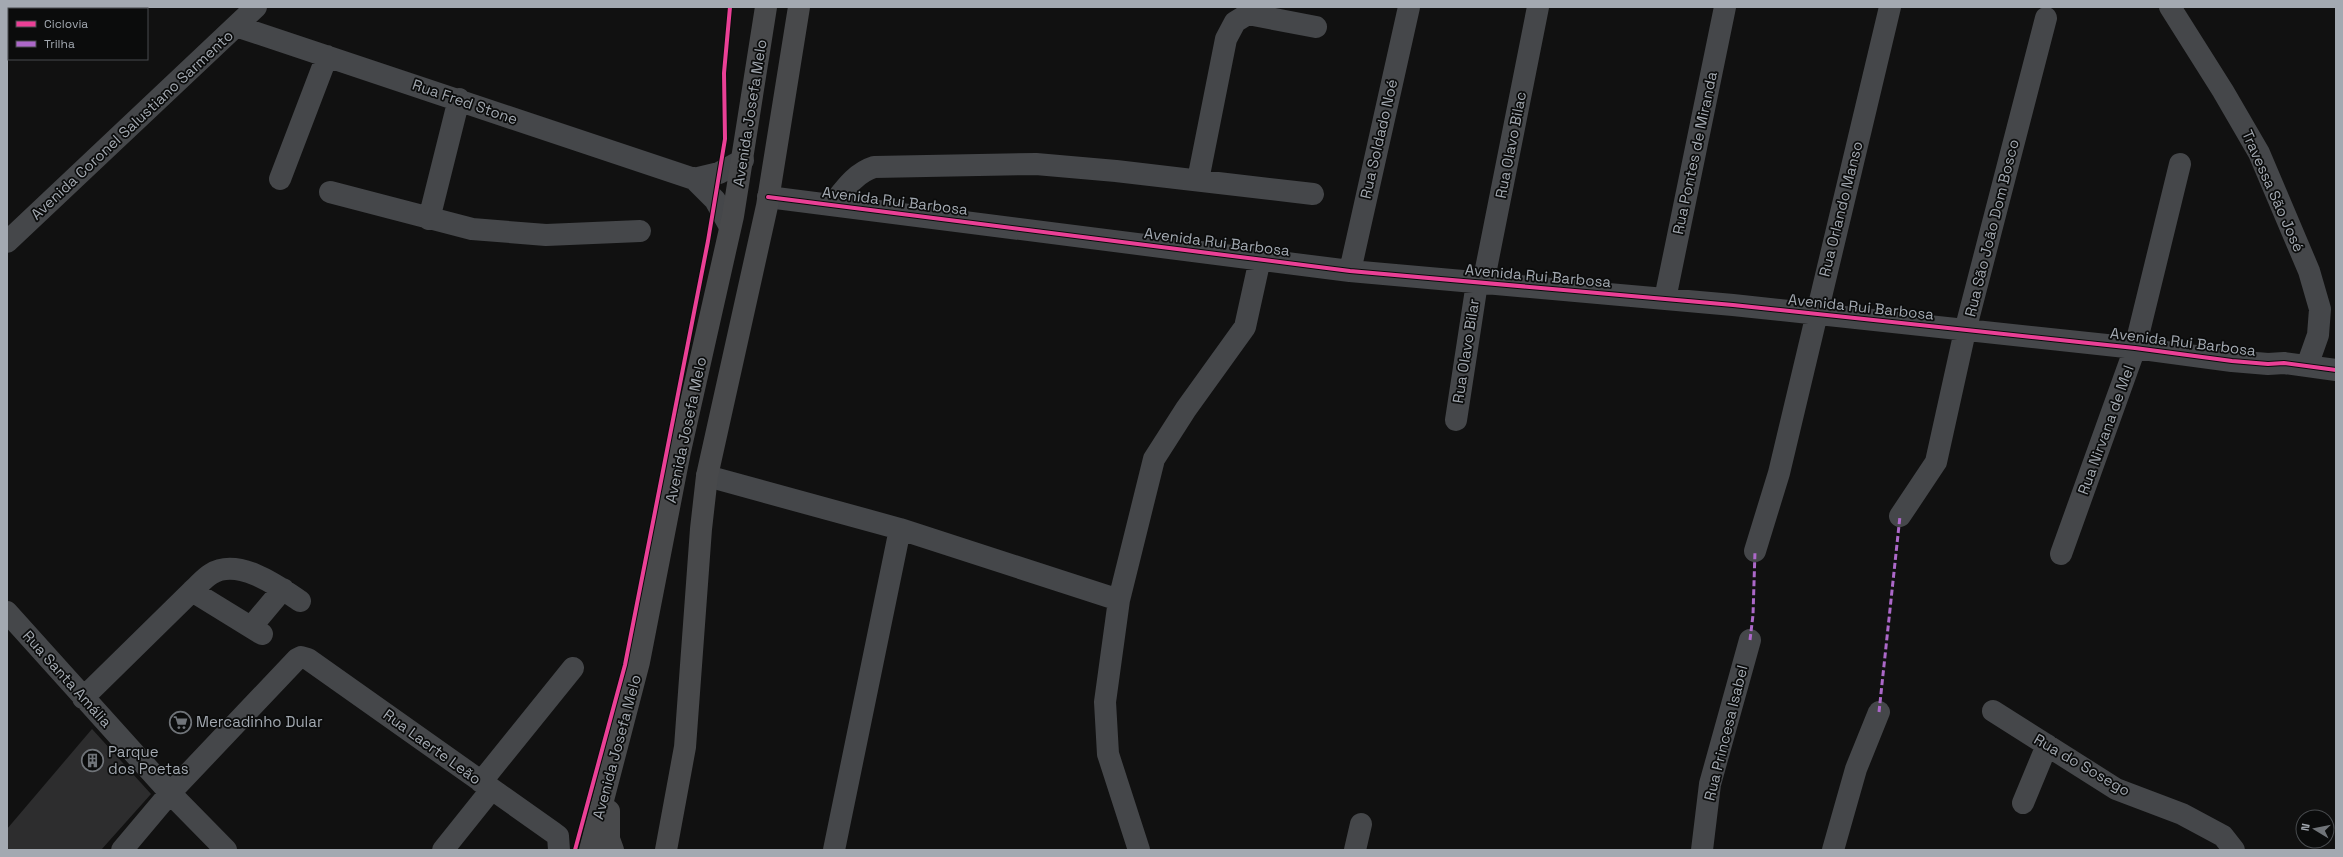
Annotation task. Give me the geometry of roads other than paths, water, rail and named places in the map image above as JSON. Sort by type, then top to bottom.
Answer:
[{"type":"main road","name":"Avenida Josefa Melo","points":[[590,850],[639,662],[680,451],[730,227],[743,160],[766,7]]},
{"type":"main road","name":"Avenida Josefa Melo","points":[[665,848],[685,747],[700,529],[707,476],[768,197],[799,7]]},
{"type":"main road","points":[[611,770],[608,829],[609,839],[613,850]]},
{"type":"street","name":"Avenida Coronel Salustiano Sarmento","points":[[7,242],[256,7]]},
{"type":"street","name":"Rua Soldado Noé","points":[[1350,271],[1409,7]]},
{"type":"street","name":"Rua Olavo Bilac","points":[[1480,283],[1538,7]]},
{"type":"street","name":"Rua Pontes de Miranda","points":[[1665,299],[1725,7]]},
{"type":"street","name":"Rua Orlando Manso","points":[[1755,551],[1779,473],[1815,314],[1890,7]]},
{"type":"street","name":"Travessa São José","points":[[2170,7],[2223,91],[2259,152],[2309,271],[2320,309],[2318,334],[2307,366]]},
{"type":"street","points":[[1198,180],[1226,39],[1234,22],[1248,14],[1316,27]]},
{"type":"street","name":"Rua São João Dom Bosco","points":[[1900,516],[1936,462],[1965,331],[2046,18]]},
{"type":"street","name":"Rua Fred Stone","points":[[236,26],[694,178],[715,200],[730,227]]},
{"type":"street","points":[[280,179],[327,56]]},
{"type":"street","points":[[429,219],[459,99]]},
{"type":"street","name":"Rua Fred Stone","points":[[694,178],[719,173],[743,160]]},
{"type":"street","points":[[832,205],[854,178],[863,170],[874,167],[1036,164],[1198,180],[1313,194]]},
{"type":"street","name":"Rua Nirvana de Mel","points":[[2061,554],[2135,348],[2180,164]]},
{"type":"street","points":[[330,192],[472,229],[546,235],[640,231]]},
{"type":"street","name":"Avenida Rui Barbosa","points":[[768,197],[1350,271],[1815,314],[2135,348],[2232,361],[2307,366],[2336,370]]},
{"type":"street","points":[[1139,850],[1108,754],[1105,702],[1119,600],[1154,459],[1186,409],[1245,327],[1260,259]]},
{"type":"street","name":"Rua Olavo Bilar","points":[[1456,420],[1480,283]]},
{"type":"street","points":[[707,476],[900,529],[1119,600]]},
{"type":"street","points":[[834,850],[900,529]]},
{"type":"street","points":[[83,698],[104,676],[192,591],[210,574],[218,571],[229,570],[252,573],[291,595],[257,630],[192,591]]},
{"type":"street","name":"Rua Santa Amália","points":[[7,612],[170,793],[226,850]]},
{"type":"street","name":"Rua Princesa Isabel","points":[[1702,850],[1710,784],[1750,640]]},
{"type":"street","name":"Rua Laerte Leão","points":[[170,793],[297,659],[301,657],[308,658],[554,833],[559,845]]},
{"type":"street","points":[[443,850],[486,786],[573,668]]},
{"type":"street","name":"Rua do Sosego","points":[[1993,711],[2116,788],[2182,814],[2223,836],[2234,850]]},
{"type":"street","points":[[1833,850],[1856,769],[1879,712]]},
{"type":"street","points":[[2024,803],[2047,745]]},
{"type":"street","points":[[122,850],[170,793]]},
{"type":"street","points":[[1355,850],[1361,824]]},
{"type":"place","name":"Mercadinho Dular","points":[[180,722]]},
{"type":"place","name":"Parque dos Poetas","points":[[93,761]]}]
